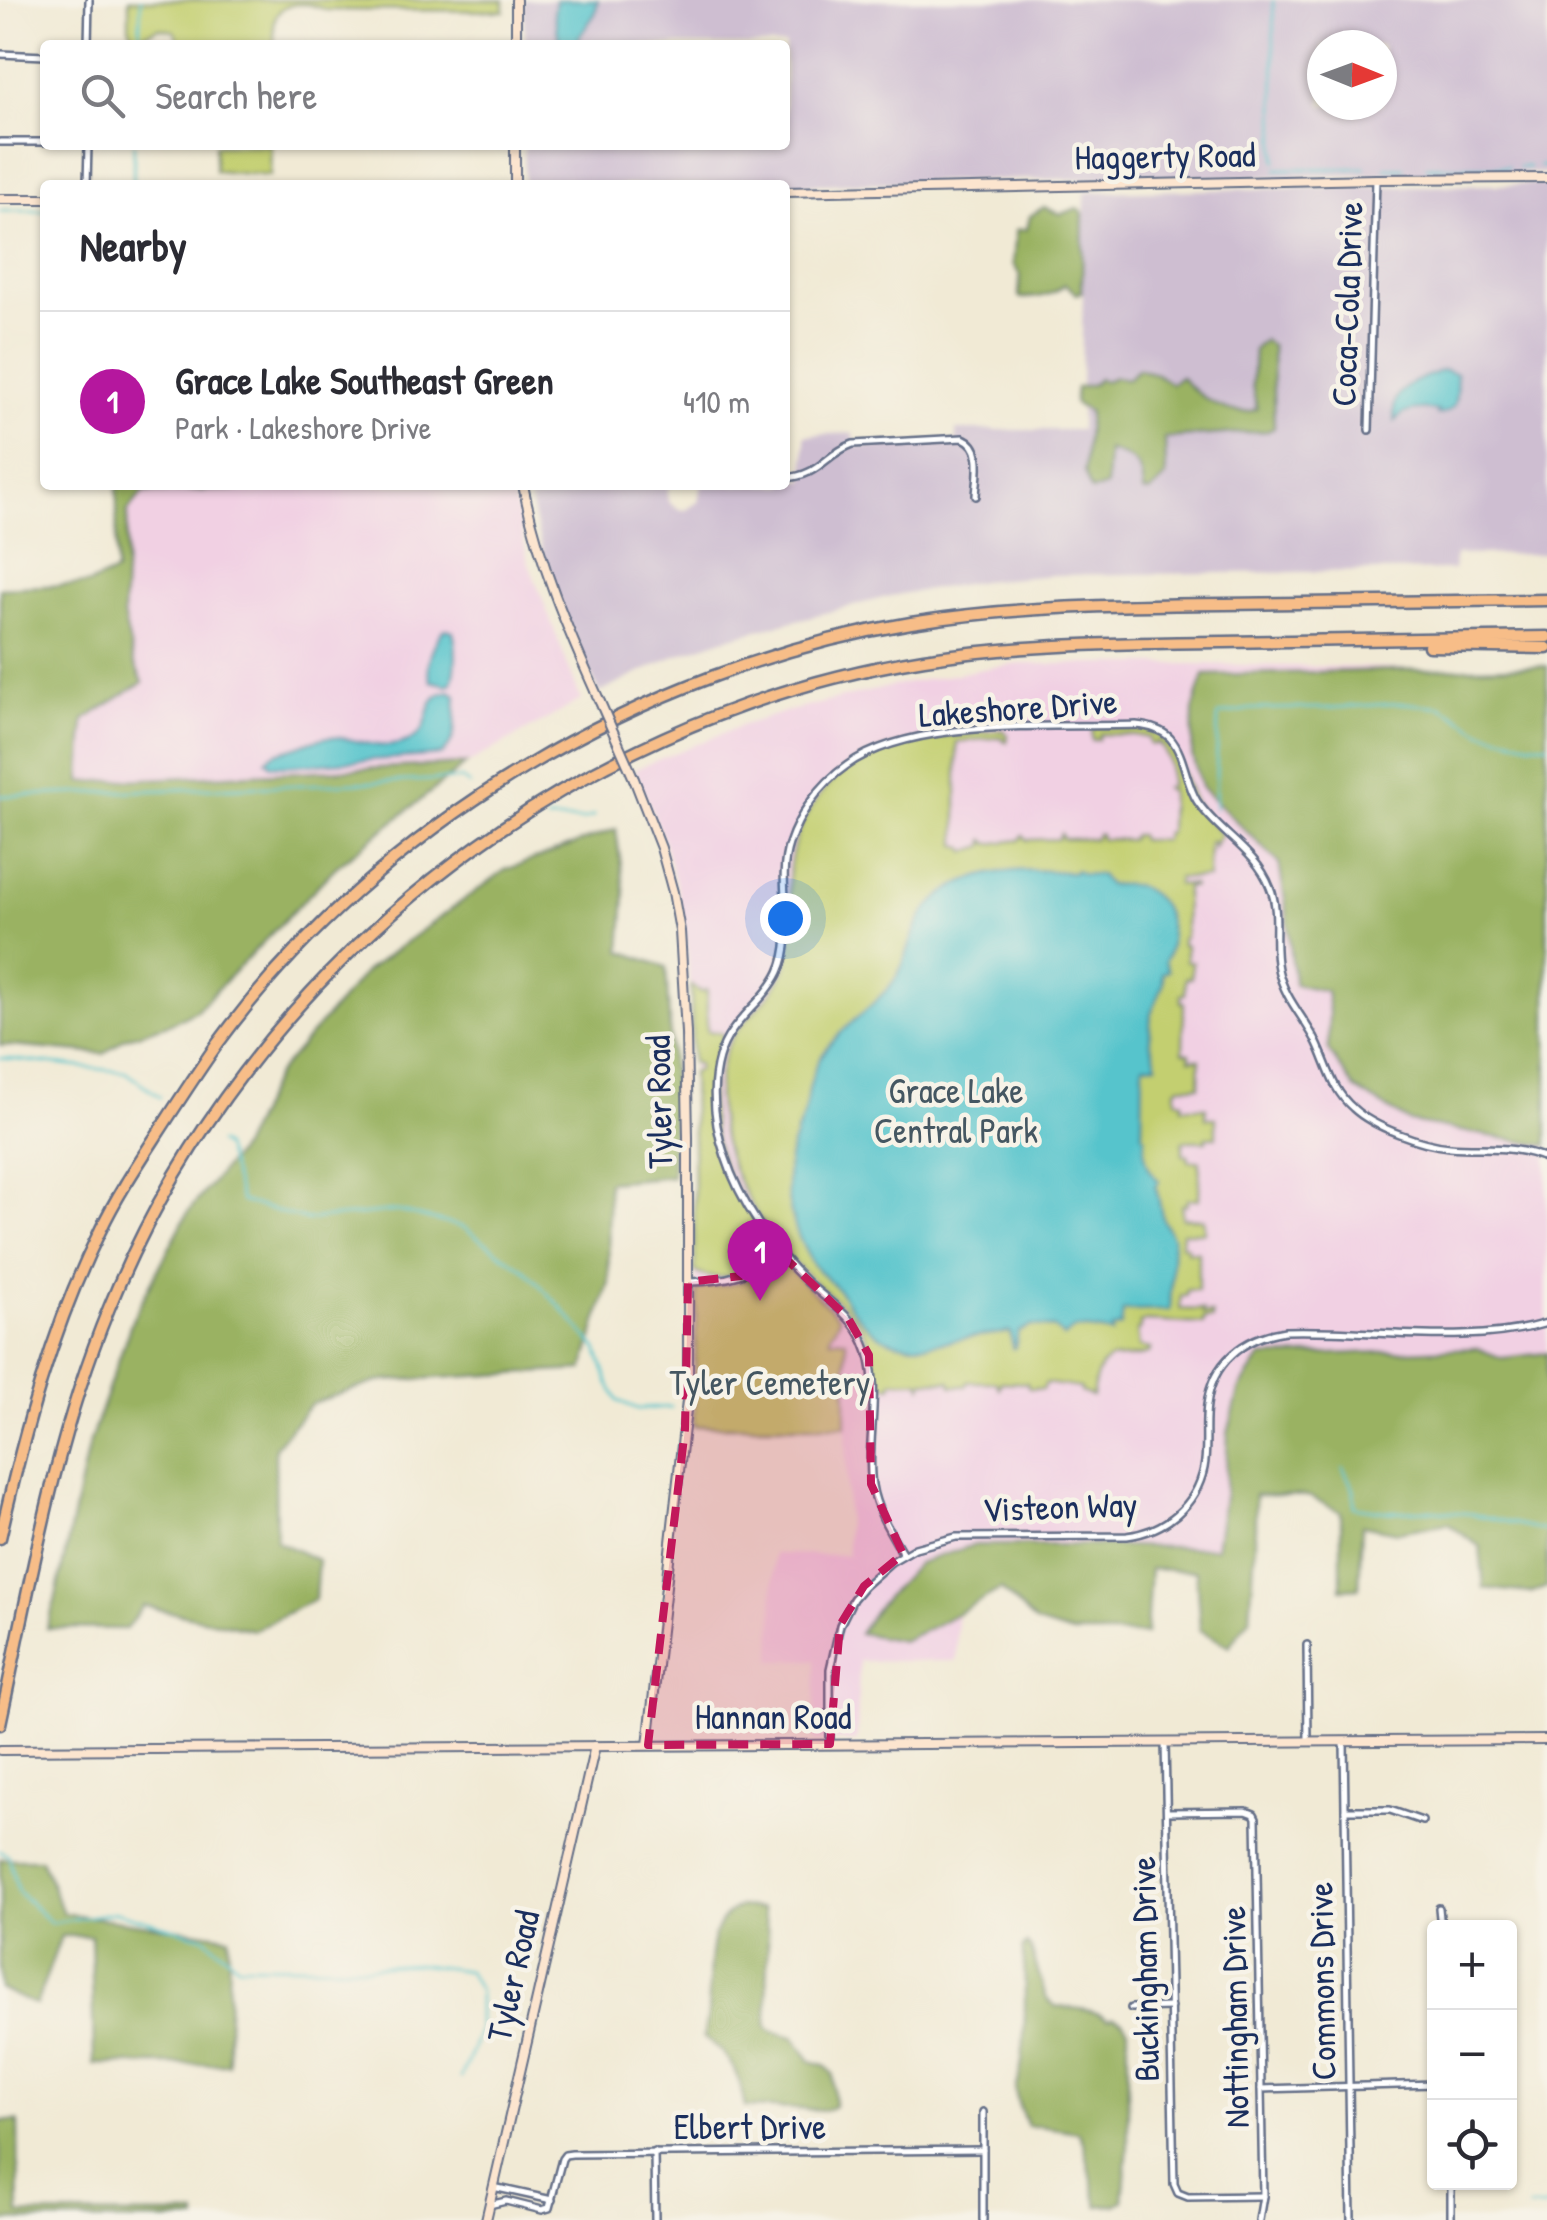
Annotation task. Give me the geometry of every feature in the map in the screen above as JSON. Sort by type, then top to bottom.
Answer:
[{"type":"highway","points":[[0,1538],[28,1425],[73,1292],[100,1230],[180,1100],[240,1016],[325,923],[410,848],[509,778],[633,710],[705,680],[804,647],[908,624],[1072,606],[1547,597]]},
{"type":"highway","points":[[0,1724],[72,1410],[110,1303],[153,1213],[224,1099],[289,1016],[362,940],[438,874],[531,809],[672,734],[755,702],[844,676],[932,658],[1042,646],[1547,637]]},
{"type":"highway","points":[[1378,640],[1547,648]]},
{"type":"street","points":[[88,40],[89,0]]},
{"type":"street","points":[[516,0],[516,40]]},
{"type":"street","points":[[0,54],[40,56]]},
{"type":"street","points":[[0,142],[40,142]]},
{"type":"street","points":[[87,180],[88,150]]},
{"type":"street","points":[[515,180],[516,150]]},
{"type":"street","name":"Haggerty Road","points":[[790,192],[1547,178]]},
{"type":"street","name":"Coca-Cola Drive","points":[[1369,430],[1376,179]]},
{"type":"street","points":[[0,199],[40,199]]},
{"type":"street","points":[[790,477],[810,473],[854,444],[963,438],[977,450],[976,496]]},
{"type":"street","name":"Tyler Road","points":[[524,490],[550,586],[661,848],[680,931],[686,1050],[689,1358],[685,1429],[648,1745]]},
{"type":"street","name":"Lakeshore Drive","points":[[903,1554],[879,1511],[872,1484],[872,1376],[865,1344],[848,1318],[780,1253],[727,1164],[717,1126],[715,1088],[724,1042],[771,986],[785,954],[787,848],[819,790],[846,765],[876,749],[951,731],[1136,725],[1166,735],[1178,750],[1196,800],[1266,877],[1277,916],[1281,980],[1345,1101],[1365,1118],[1424,1142],[1445,1147],[1514,1149],[1547,1159]]},
{"type":"street","points":[[688,1282],[741,1276],[780,1253]]},
{"type":"street","name":"Visteon Way","points":[[830,1744],[830,1668],[840,1625],[864,1586],[903,1554],[956,1537],[1128,1536],[1166,1523],[1188,1504],[1202,1477],[1207,1404],[1215,1378],[1238,1348],[1262,1335],[1288,1331],[1472,1334],[1547,1323]]},
{"type":"street","points":[[1307,1645],[1308,1742]]},
{"type":"street","name":"Hannan Road","points":[[0,1750],[1547,1740]]},
{"type":"street","name":"Buckingham Drive","points":[[1165,1742],[1173,2179],[1178,2193],[1188,2198],[1263,2196]]},
{"type":"street","name":"Commons Drive","points":[[1344,1742],[1351,2220]]},
{"type":"street","name":"Tyler Road","points":[[486,2220],[595,1746]]},
{"type":"street","name":"Nottingham Drive","points":[[1167,1812],[1246,1810],[1254,1814],[1256,1822],[1263,2196],[1258,2220]]},
{"type":"street","points":[[1345,1810],[1390,1810],[1422,1821]]},
{"type":"street","points":[[1439,1908],[1441,1920]]},
{"type":"street","points":[[1130,2008],[1170,2007]]},
{"type":"street","points":[[1261,2089],[1427,2084]]},
{"type":"street","points":[[983,2112],[983,2220]]},
{"type":"street","name":"Elbert Drive","points":[[551,2202],[565,2155],[983,2150]]},
{"type":"street","points":[[654,2152],[655,2220]]},
{"type":"street","points":[[489,2205],[506,2201],[542,2210],[549,2208],[551,2202],[493,2187]]},
{"type":"street","points":[[1451,2220],[1452,2190]]},
{"type":"highlighted area","points":[[780,1253],[848,1318],[869,1355],[871,1484],[903,1554],[864,1586],[840,1625],[830,1744],[648,1745],[685,1429],[688,1282],[741,1276]]},
{"type":"shaded area","points":[[524,0],[1547,0],[1547,173],[790,185],[790,180],[524,180],[524,150],[790,150],[790,40],[524,40]]},
{"type":"shaded area","points":[[1547,184],[1547,554],[1455,555],[1454,570],[1054,575],[982,581],[891,596],[723,639],[675,656],[599,693],[542,550],[527,490],[668,490],[670,503],[686,510],[698,502],[701,490],[790,490],[790,481],[805,480],[805,435],[853,433],[857,447],[956,442],[956,430],[1080,430],[1085,192]]},
{"type":"shaded area","points":[[117,490],[512,490],[528,561],[581,700],[464,766],[81,782],[89,584],[117,572]]},
{"type":"shaded area","points":[[1020,664],[1547,671],[1547,1482],[1231,1471],[1229,1556],[958,1552],[956,1661],[859,1661],[857,1741],[814,1741],[816,1660],[772,1660],[774,1554],[847,1555],[846,1340],[830,1340],[697,1308],[687,944],[678,891],[662,835],[635,769],[785,712],[892,686]]},
{"type":"green space","points":[[129,0],[504,0],[504,11],[326,10],[297,4],[284,8],[275,19],[274,40],[178,40],[174,31],[158,28],[135,39],[129,27]]},
{"type":"green space","points":[[215,150],[271,150],[270,176],[215,171]]},
{"type":"green space","points":[[1044,207],[1060,214],[1078,209],[1083,213],[1082,292],[1077,294],[1065,284],[1045,296],[1021,298],[1020,275],[1013,264],[1016,230],[1027,229],[1030,216]]},
{"type":"green space","points":[[1264,340],[1272,346],[1274,428],[1165,438],[1166,477],[1151,492],[1143,492],[1141,474],[1135,464],[1108,450],[1106,487],[1091,491],[1084,472],[1089,412],[1074,403],[1076,388],[1099,379],[1128,379],[1138,369],[1171,384],[1181,377],[1205,398],[1226,409],[1247,412],[1257,409],[1252,385],[1254,349]]},
{"type":"green space","points":[[117,490],[208,490],[143,492],[128,511],[123,615],[134,663],[143,682],[84,720],[81,782],[466,764],[336,867],[198,1009],[171,1023],[125,1038],[104,1054],[0,1045],[0,588],[89,584],[116,572]]},
{"type":"green space","points":[[1547,666],[1547,1146],[1410,1122],[1354,1088],[1328,1050],[1326,991],[1294,984],[1279,863],[1201,787],[1192,755],[1193,710],[1204,675]]},
{"type":"green space","name":"Grace Lake Central Park","points":[[1147,729],[1164,739],[1175,753],[1194,802],[1221,834],[1213,847],[1213,841],[1209,842],[1208,878],[1178,878],[1177,884],[1193,885],[1186,887],[1182,938],[1186,961],[1192,962],[1191,978],[1186,978],[1185,994],[1181,995],[1183,1052],[1190,1053],[1190,1059],[1200,1059],[1199,1086],[1180,1086],[1176,1099],[1183,1101],[1182,1107],[1206,1107],[1206,1118],[1216,1118],[1216,1137],[1183,1141],[1183,1155],[1188,1155],[1189,1161],[1200,1161],[1199,1199],[1188,1199],[1187,1205],[1182,1205],[1182,1218],[1204,1219],[1204,1232],[1182,1232],[1181,1245],[1187,1246],[1187,1251],[1198,1252],[1198,1290],[1187,1290],[1186,1296],[1181,1296],[1180,1309],[1203,1310],[1203,1314],[1212,1314],[1212,1319],[1204,1319],[1203,1324],[1140,1323],[1139,1347],[1151,1349],[1149,1353],[1105,1362],[1092,1396],[1080,1392],[1080,1388],[1046,1383],[1043,1389],[1029,1388],[1027,1383],[1001,1382],[999,1388],[996,1382],[952,1386],[951,1381],[924,1381],[922,1386],[920,1381],[893,1381],[892,1386],[881,1385],[876,1382],[874,1359],[860,1326],[785,1252],[741,1186],[729,1159],[718,1109],[723,1058],[739,1028],[773,989],[787,963],[791,939],[791,856],[806,817],[830,783],[864,758],[883,750],[927,739],[1003,730],[1008,735],[1007,742],[1003,737],[957,742],[957,845],[966,852],[984,846],[985,840],[989,844],[1020,840],[1023,835],[1027,840],[1058,839],[1061,834],[1063,839],[1095,839],[1100,834],[1101,839],[1130,840],[1139,835],[1141,840],[1164,840],[1169,832],[1170,791],[1165,788],[1170,786],[1170,779],[1165,752],[1157,742],[1149,743],[1150,738],[1135,735],[1100,734],[1098,740],[1092,740],[1092,730]]},
{"type":"green space","points":[[616,829],[625,896],[621,951],[666,967],[673,1086],[672,1176],[608,1182],[609,1282],[583,1370],[380,1381],[312,1403],[275,1447],[276,1541],[318,1560],[315,1599],[253,1630],[143,1606],[126,1629],[47,1628],[88,1447],[133,1318],[188,1212],[242,1146],[276,1075],[366,971],[505,870]]},
{"type":"green space","points":[[691,985],[701,992],[707,990],[707,1031],[724,1035],[711,1092],[719,1151],[734,1187],[771,1248],[769,1255],[753,1266],[723,1277],[704,1276],[695,1271],[692,1073],[698,1064],[692,1063]]},
{"type":"green space","name":"Tyler Cemetery","points":[[775,1262],[783,1263],[839,1317],[830,1339],[846,1340],[846,1426],[693,1426],[697,1291],[742,1281]]},
{"type":"green space","points":[[1476,1348],[1502,1358],[1547,1353],[1547,1587],[1530,1593],[1484,1588],[1480,1547],[1448,1523],[1398,1532],[1362,1525],[1359,1588],[1341,1589],[1341,1512],[1308,1496],[1255,1495],[1250,1618],[1229,1646],[1200,1630],[1196,1571],[1150,1569],[1146,1634],[1072,1634],[1036,1623],[1001,1589],[902,1641],[859,1633],[918,1563],[974,1545],[1216,1548],[1225,1491],[1228,1433],[1240,1388],[1261,1357]]},
{"type":"green space","points":[[0,1859],[41,1859],[63,1913],[229,1936],[228,2064],[94,2064],[91,1936],[61,1936],[36,2005],[0,1989]]},
{"type":"green space","points":[[740,1907],[762,1909],[768,1930],[767,2027],[794,2037],[811,2061],[825,2065],[833,2074],[834,2106],[826,2110],[745,2107],[733,2066],[703,2037],[712,1946],[726,1916]]},
{"type":"green space","points":[[1027,1944],[1046,1997],[1055,2007],[1114,2017],[1128,2029],[1128,2145],[1123,2201],[1115,2205],[1098,2206],[1078,2132],[1027,2126],[1018,2103],[1016,2089],[1024,2028],[1023,1948]]},
{"type":"green space","points":[[0,2121],[18,2121],[19,2214],[197,2215],[197,2220],[0,2220]]},
{"type":"water","points":[[556,0],[598,0],[595,14],[579,40],[559,40]]},
{"type":"water","points":[[1442,370],[1457,374],[1455,401],[1450,410],[1437,415],[1438,411],[1415,410],[1395,421],[1394,409],[1400,393]]},
{"type":"water","points":[[447,629],[453,631],[456,657],[452,683],[447,685],[431,681],[429,668],[436,642]]},
{"type":"water","points":[[450,691],[456,695],[455,728],[451,743],[441,755],[285,766],[271,765],[266,760],[278,752],[326,737],[387,746],[408,741],[423,729],[434,699]]},
{"type":"water","name":"Grace Lake Central Park","points":[[1075,870],[1100,875],[1108,885],[1133,885],[1147,891],[1161,905],[1169,923],[1170,943],[1165,961],[1168,971],[1163,973],[1163,985],[1151,1013],[1150,1042],[1157,1064],[1143,1065],[1142,1134],[1147,1161],[1159,1181],[1156,1187],[1163,1220],[1173,1238],[1170,1310],[1123,1311],[1121,1326],[1112,1329],[1112,1334],[1075,1329],[1064,1337],[1054,1328],[1031,1326],[1018,1332],[1015,1348],[1010,1332],[922,1345],[884,1338],[855,1313],[816,1268],[805,1251],[790,1209],[788,1164],[815,1068],[834,1040],[896,978],[922,917],[952,888],[990,874]]},
{"type":"waterway","points":[[139,40],[141,0]]},
{"type":"waterway","points":[[1273,0],[1276,161]]},
{"type":"waterway","points":[[133,180],[134,150]]},
{"type":"waterway","points":[[1539,166],[1547,166]]},
{"type":"waterway","points":[[1427,167],[1508,167]]},
{"type":"waterway","points":[[1519,167],[1529,167]]},
{"type":"waterway","points":[[1276,169],[1365,168]]},
{"type":"waterway","points":[[1385,168],[1404,168]]},
{"type":"waterway","points":[[0,211],[40,211]]},
{"type":"waterway","points":[[1215,809],[1218,715],[1251,709],[1404,703],[1442,707],[1482,732],[1547,744]]},
{"type":"waterway","points":[[0,796],[461,779],[470,785]]},
{"type":"waterway","points":[[547,820],[583,820],[594,816]]},
{"type":"waterway","points":[[0,1058],[126,1072],[160,1097]]},
{"type":"waterway","points":[[218,1143],[224,1147],[241,1201],[307,1220],[398,1211],[463,1227],[525,1270],[557,1303],[597,1349],[618,1401],[638,1409],[672,1407]]},
{"type":"waterway","points":[[1343,1468],[1354,1490],[1354,1507],[1473,1514],[1547,1531]]},
{"type":"waterway","points":[[0,1851],[9,1856],[18,1892],[51,1923],[116,1912],[204,1937],[238,1965],[417,1964],[468,1971],[479,1992],[479,2032],[461,2078]]},
{"type":"waterway","points":[[1529,2208],[1547,2207]]},
{"type":"place","name":"Grace Lake Southeast Green","points":[[760,1301]]}]
